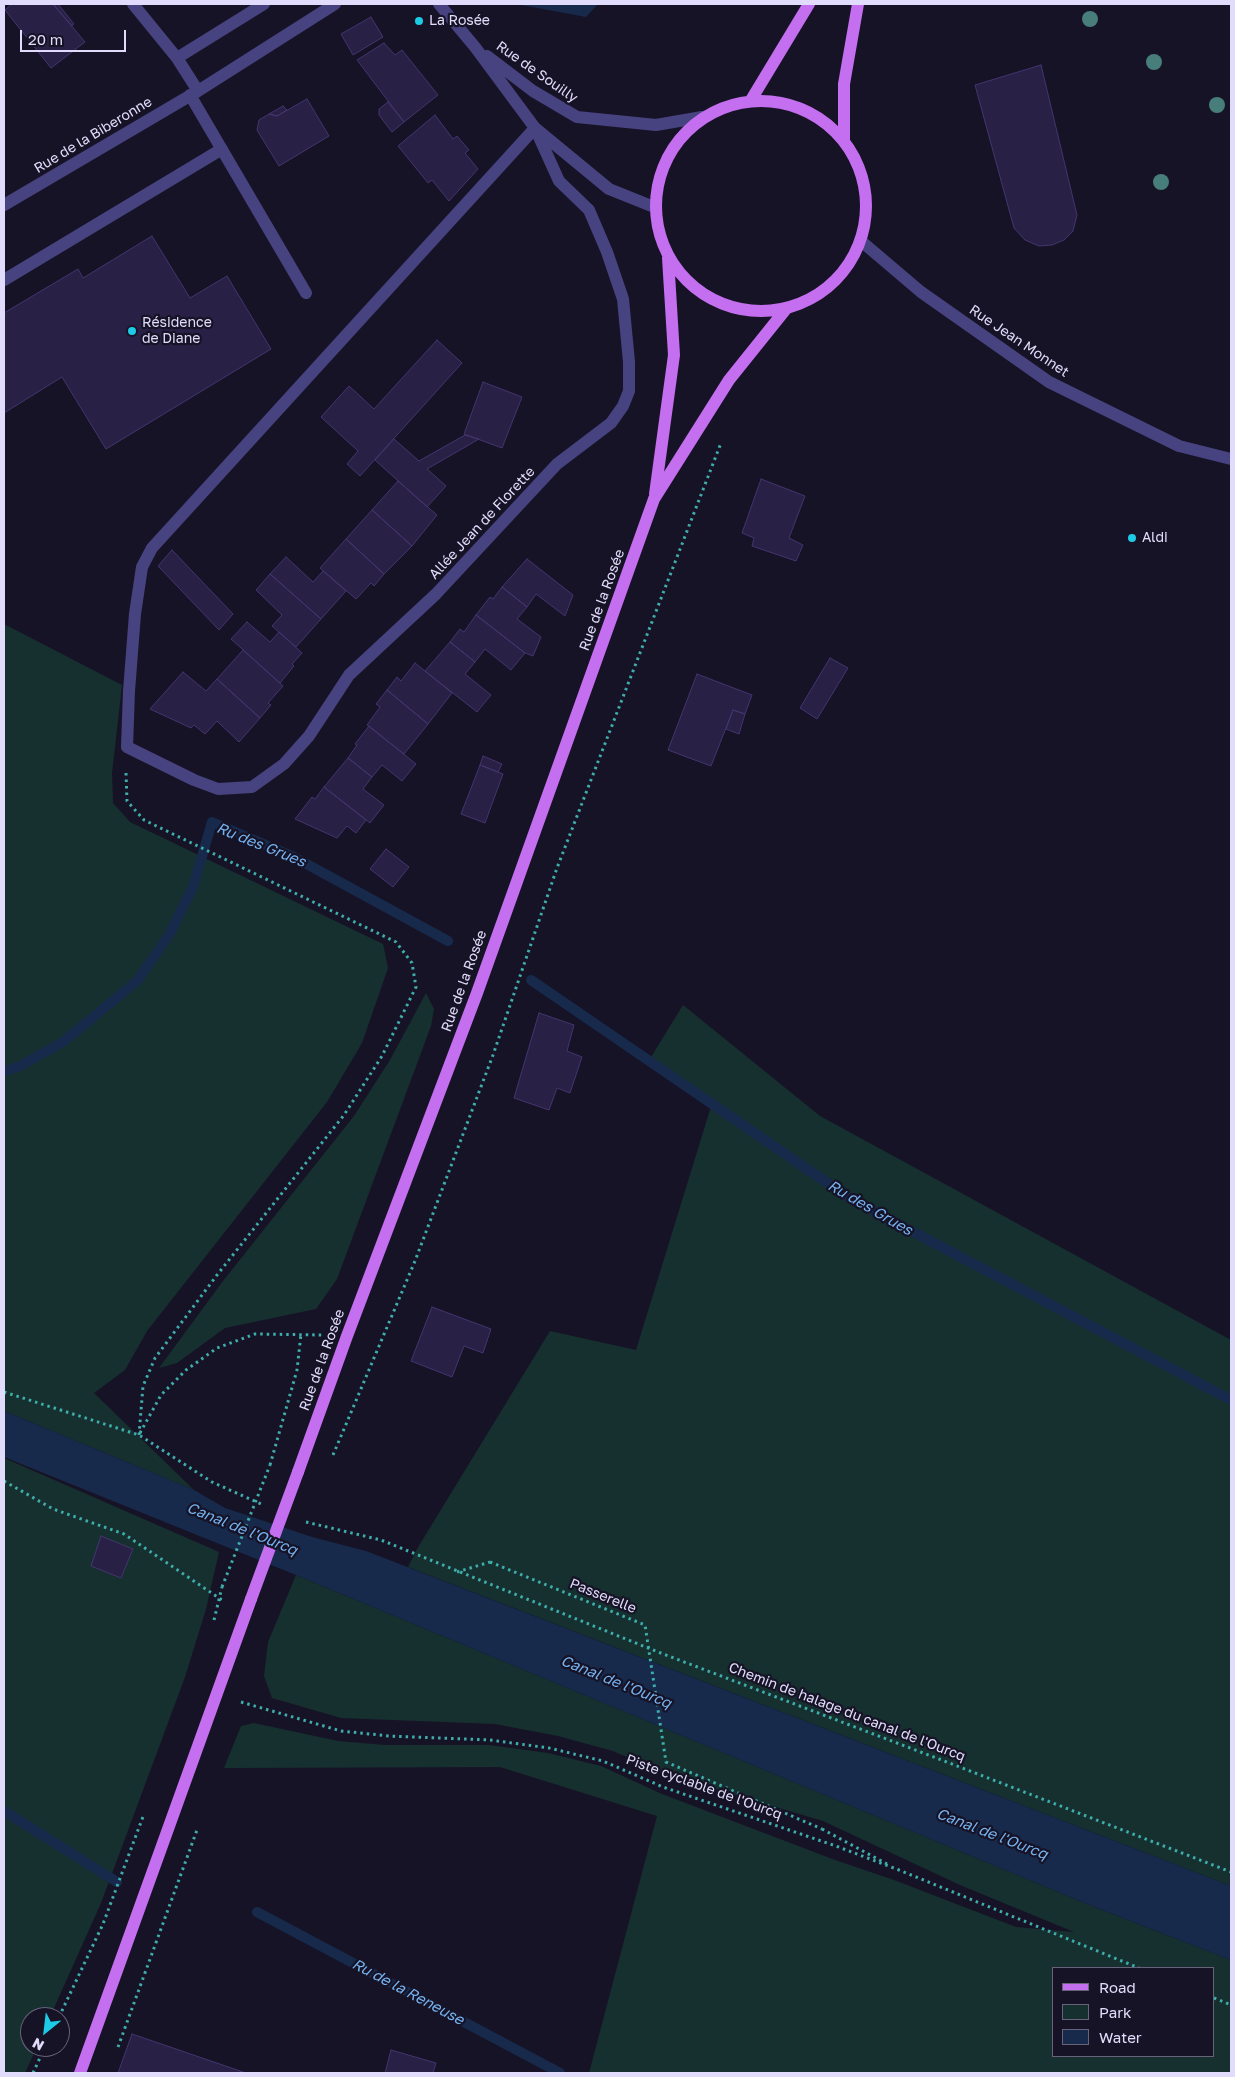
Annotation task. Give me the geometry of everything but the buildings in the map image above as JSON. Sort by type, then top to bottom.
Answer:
[{"type":"main road","points":[[751,100],[809,4]]},
{"type":"main road","points":[[844,141],[844,84],[858,4]]},
{"type":"main road","points":[[751,100],[778,101],[803,109],[826,122],[844,141],[858,163],[865,189],[866,215],[861,241],[844,272],[818,295],[786,309],[751,311],[718,303],[690,284],[668,258],[658,234],[654,207],[658,181],[667,156],[682,134],[702,117],[725,106],[751,100]]},
{"type":"main road","name":"Rue de la Rosée","points":[[80,2073],[347,1336],[483,976],[654,499],[674,355],[668,258]]},
{"type":"main road","name":"Rue de la Rosée","points":[[654,499],[729,380],[786,309]]},
{"type":"street","points":[[134,4],[177,58],[222,149],[306,293]]},
{"type":"street","points":[[177,58],[264,4]]},
{"type":"street","name":"Rue de la Biberonne","points":[[4,205],[194,93],[335,4]]},
{"type":"street","name":"Rue de Souilly","points":[[439,4],[475,46],[535,128],[609,189],[654,207]]},
{"type":"street","name":"Rue de Souilly","points":[[475,46],[533,91],[577,117],[656,125],[702,117]]},
{"type":"street","points":[[127,747],[135,614],[142,567],[152,548],[535,128]]},
{"type":"street","name":"Allée Jean de Florette","points":[[127,747],[194,780],[218,789],[252,787],[284,764],[309,736],[349,675],[436,594],[558,464],[611,423],[623,406],[629,391],[629,362],[623,299],[607,252],[589,210],[559,181],[535,128]]},
{"type":"street","points":[[4,280],[222,149]]},
{"type":"street","name":"Rue Jean Monnet","points":[[861,241],[921,292],[1050,382],[1179,446],[1231,459]]},
{"type":"path","points":[[330,1464],[415,1261],[493,1055],[557,868],[723,438]]},
{"type":"path","points":[[127,747],[127,801],[144,820],[396,942],[412,963],[416,987],[382,1056],[344,1115],[217,1275],[156,1358],[143,1386],[139,1435]]},
{"type":"path","points":[[139,1435],[160,1395],[186,1370],[217,1348],[255,1334],[301,1334],[297,1370],[270,1465],[222,1587],[212,1627]]},
{"type":"path","points":[[4,1392],[139,1435]]},
{"type":"path","points":[[4,1481],[53,1509],[124,1534],[218,1599],[247,1613]]},
{"type":"path","name":"Passerelle","points":[[456,1572],[490,1562],[645,1625],[666,1762],[822,1829],[899,1870]]},
{"type":"path","name":"Chemin de halage du canal de l'Ourcq","points":[[456,1572],[658,1652],[939,1758],[1231,1872]]},
{"type":"path","name":"Piste cyclable de l'Ourcq","points":[[242,1702],[341,1731],[388,1736],[490,1740],[550,1748],[603,1761],[663,1786],[899,1870],[1137,1967]]},
{"type":"path","points":[[64,2007],[103,1924],[148,1805]]},
{"type":"path","points":[[1215,1998],[1231,2005]]},
{"type":"path","points":[[33,2073],[40,2057]]},
{"type":"green space","points":[[4,624],[122,685],[112,773],[113,803],[130,822],[383,944],[388,968],[362,1043],[327,1102],[147,1331],[125,1370],[94,1393],[194,1490],[4,1411]]},
{"type":"green space","points":[[426,993],[434,1009],[431,1026],[337,1279],[316,1309],[225,1328],[177,1363],[159,1368],[223,1281],[354,1116],[390,1060]]},
{"type":"green space","points":[[683,1005],[820,1116],[1231,1340],[1231,1886],[408,1567],[417,1549],[550,1331],[636,1350],[713,1100],[651,1057]]},
{"type":"green space","points":[[4,1458],[219,1552],[206,1609],[185,1677],[101,1903],[54,2007],[20,2007],[20,2057],[32,2057],[25,2073],[4,2073]]},
{"type":"green space","points":[[296,1575],[1087,1904],[1231,1960],[1231,2073],[589,2073],[657,1816],[500,1767],[224,1768],[241,1726],[254,1723],[338,1741],[385,1745],[489,1745],[548,1753],[601,1766],[662,1794],[1016,1927],[1074,1932],[960,1885],[823,1821],[668,1775],[613,1751],[558,1736],[495,1724],[341,1718],[272,1698],[264,1676],[268,1642]]},
{"type":"water","points":[[516,4],[598,4],[586,17]]},
{"type":"water","name":"Canal de l'Ourcq","points":[[4,1411],[194,1490],[225,1508],[312,1537],[366,1551],[1231,1886],[1231,1960],[1087,1904],[296,1575],[4,1457]]},
{"type":"waterway","name":"Ru des Grues","points":[[4,1071],[18,1067],[63,1042],[137,981],[169,935],[193,887],[212,822],[292,856],[448,941]]},
{"type":"waterway","name":"Ru des Grues","points":[[531,980],[851,1199],[1231,1400]]},
{"type":"waterway","name":"Ru de la Reneuse","points":[[4,1811],[117,1882]]},
{"type":"waterway","name":"Ru de la Reneuse","points":[[257,1912],[560,2073]]},
{"type":"place","name":"La Rosée","points":[[419,21]]},
{"type":"place","name":"Résidence de Diane","points":[[132,331]]},
{"type":"place","name":"Aldi","points":[[1132,538]]}]
